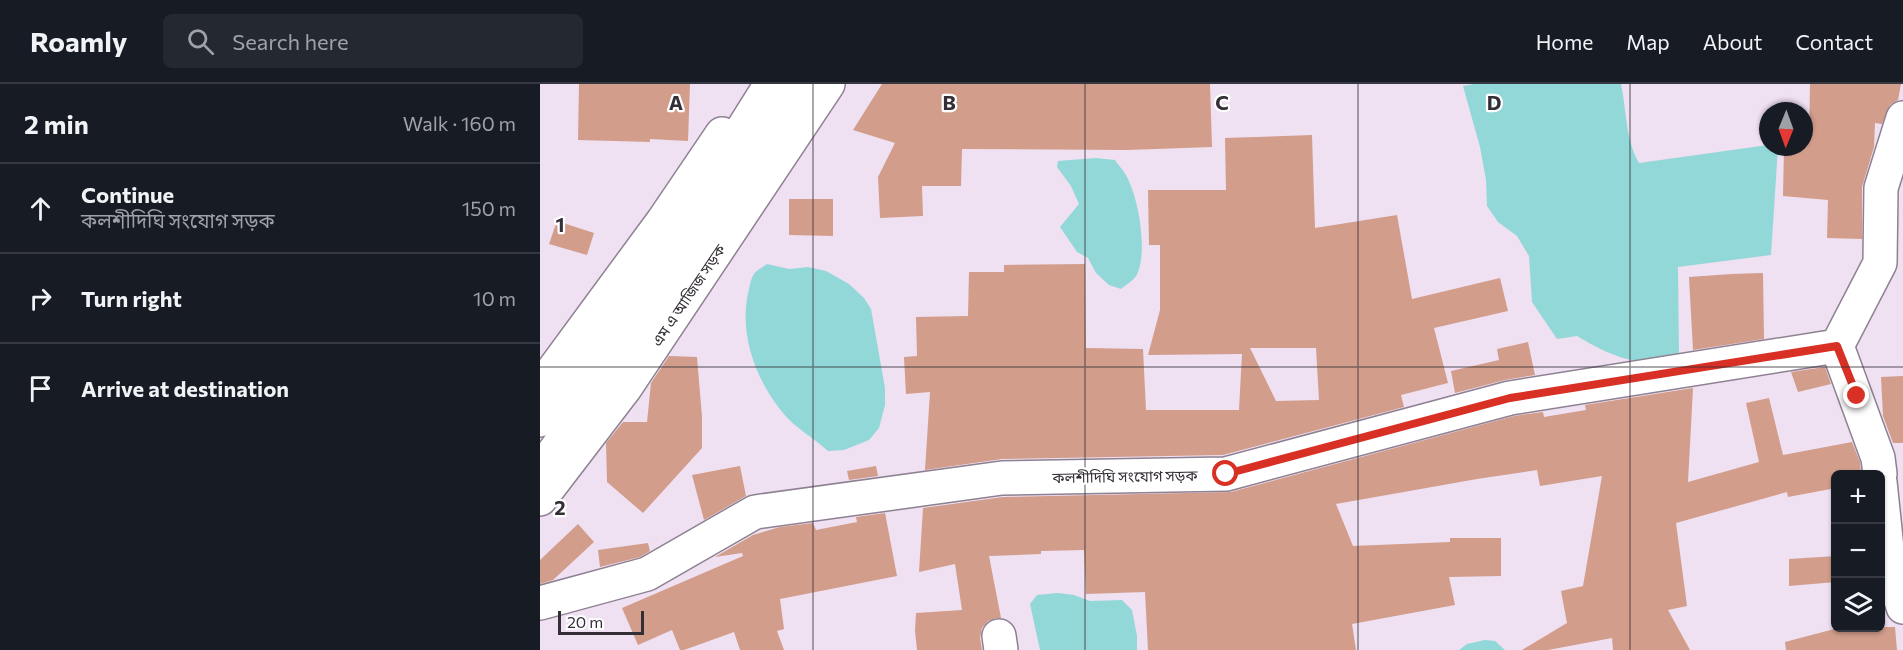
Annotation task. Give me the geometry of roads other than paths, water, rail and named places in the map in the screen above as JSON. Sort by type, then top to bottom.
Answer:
[{"type":"main road","points":[[540,388],[663,221],[754,84]]},
{"type":"main road","points":[[540,420],[678,232],[771,84]]},
{"type":"main road","points":[[540,471],[611,376],[698,248],[804,84]]},
{"type":"main road","name":"এম এ আজিজ সড়ক","points":[[540,500],[625,388],[828,84]]},
{"type":"main road","points":[[1880,470],[1878,458],[1837,346],[1880,263],[1881,188],[1903,118]]},
{"type":"main road","name":"কলশীদিঘি সংযোগ সড়ক","points":[[540,603],[647,574],[754,512],[1002,478],[1226,474],[1510,398],[1837,346]]},
{"type":"main road","points":[[1885,524],[1888,558],[1903,607]]}]
